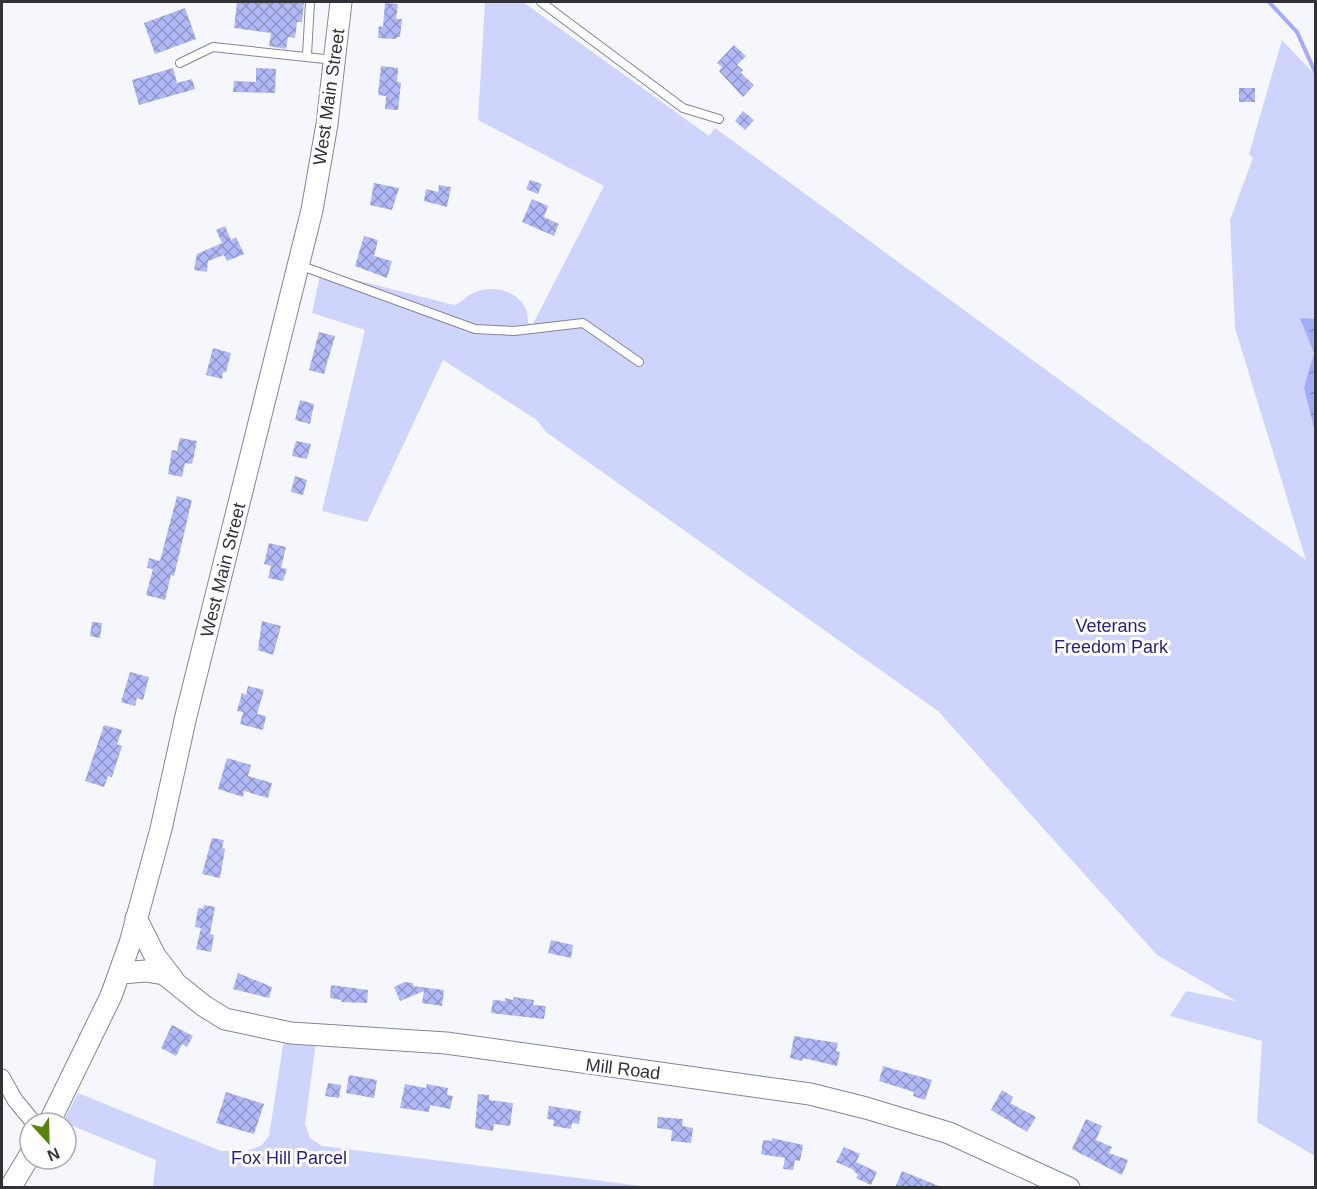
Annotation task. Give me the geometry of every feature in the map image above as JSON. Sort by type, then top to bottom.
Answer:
[{"type":"main road","name":"West Main Street","points":[[55,1111],[121,973],[161,829],[186,716],[319,172],[336,60],[341,2]]},
{"type":"main road","name":"Mill Road","points":[[136,918],[155,956],[175,981],[204,1006],[225,1019],[291,1033],[446,1043],[615,1069],[781,1088],[828,1098],[949,1133],[1069,1188]]},
{"type":"main road","name":"Mill Road","points":[[121,973],[155,972],[175,981]]},
{"type":"main road","points":[[10,1188],[20,1171]]},
{"type":"street","points":[[2,1077],[24,1111]]},
{"type":"lane","points":[[307,55],[310,2]]},
{"type":"lane","points":[[541,2],[683,108],[719,119]]},
{"type":"lane","points":[[180,63],[213,47],[281,55],[307,55],[336,60]]},
{"type":"lane","points":[[298,265],[476,329],[514,331],[583,323],[639,362]]},
{"type":"green space","name":"Veterans Freedom Park","points":[[485,2],[523,2],[709,136],[715,128],[1306,560],[1235,328],[1230,220],[1253,158],[1249,154],[1282,40],[1316,76],[1315,1156],[1257,1122],[1262,1041],[1170,1016],[1186,991],[1236,1001],[1157,955],[938,711],[546,432],[537,420],[443,360],[367,522],[322,511],[365,330],[312,313],[321,271],[454,305],[482,290],[501,290],[518,298],[524,305],[528,323],[533,324],[604,186],[478,120]]},
{"type":"green space","name":"Fox Hill Parcel","points":[[284,1039],[316,1042],[305,1124],[310,1138],[322,1146],[650,1187],[153,1187],[156,1160],[78,1128],[78,1111],[69,1111],[78,1093],[221,1151],[247,1151],[262,1145],[269,1136]]},
{"type":"water","points":[[1300,318],[1315,319],[1315,432],[1304,388],[1314,353]]},
{"type":"building","points":[[237,2],[304,2],[302,22],[297,22],[295,38],[288,37],[286,49],[269,46],[271,33],[234,28]]},
{"type":"building","points":[[385,3],[398,4],[396,19],[402,19],[400,37],[396,39],[378,38],[379,26],[383,27]]},
{"type":"building","points":[[185,8],[196,39],[155,54],[144,23]]},
{"type":"building","points":[[734,45],[746,56],[737,65],[743,70],[741,73],[754,85],[743,97],[719,71],[722,67],[717,63]]},
{"type":"building","points":[[381,66],[398,68],[397,82],[401,83],[398,110],[385,109],[386,96],[378,95]]},
{"type":"building","points":[[173,68],[177,83],[192,79],[195,89],[139,105],[132,80]]},
{"type":"building","points":[[256,68],[276,69],[275,93],[233,92],[234,81],[256,82]]},
{"type":"building","points":[[1239,88],[1255,88],[1255,102],[1239,102]]},
{"type":"building","points":[[743,111],[754,120],[745,130],[735,121]]},
{"type":"building","points":[[530,180],[542,184],[538,194],[526,189]]},
{"type":"building","points":[[374,183],[399,188],[392,210],[370,205]]},
{"type":"building","points":[[439,185],[451,187],[447,207],[424,201],[426,189],[438,192]]},
{"type":"building","points":[[532,199],[548,206],[544,217],[559,224],[554,236],[522,222]]},
{"type":"building","points":[[225,226],[231,240],[236,237],[244,254],[227,261],[224,255],[208,261],[207,272],[194,270],[197,254],[222,243],[216,230]]},
{"type":"building","points":[[364,236],[378,240],[374,256],[392,261],[387,278],[355,266]]},
{"type":"building","points":[[319,332],[335,336],[324,374],[309,370]]},
{"type":"building","points":[[213,348],[231,353],[222,379],[206,375]]},
{"type":"building","points":[[300,400],[314,404],[310,424],[295,420]]},
{"type":"building","points":[[180,438],[197,441],[192,464],[185,463],[182,477],[168,474],[172,450],[177,451]]},
{"type":"building","points":[[296,441],[311,444],[307,459],[292,456]]},
{"type":"building","points":[[295,476],[307,480],[303,495],[291,492]]},
{"type":"building","points":[[177,496],[192,500],[174,576],[171,575],[165,600],[146,595],[153,569],[147,568],[149,558],[160,561]]},
{"type":"building","points":[[269,543],[286,547],[281,568],[287,569],[283,581],[268,578],[271,566],[264,564]]},
{"type":"building","points":[[262,621],[281,626],[273,655],[258,650]]},
{"type":"building","points":[[92,622],[102,623],[100,638],[90,636]]},
{"type":"building","points":[[130,672],[149,677],[143,700],[137,698],[135,706],[121,702]]},
{"type":"building","points":[[248,686],[264,690],[257,714],[266,716],[263,730],[240,724],[243,712],[237,711],[242,693],[246,695]]},
{"type":"building","points":[[104,725],[122,730],[117,744],[122,746],[112,777],[108,776],[104,787],[85,781]]},
{"type":"building","points":[[227,758],[251,765],[248,776],[272,783],[268,798],[244,791],[243,797],[218,789]]},
{"type":"building","points":[[212,838],[224,840],[222,848],[225,849],[220,878],[202,874]]},
{"type":"building","points":[[204,905],[215,907],[210,934],[214,935],[211,952],[196,949],[201,928],[195,927],[198,908],[203,909]]},
{"type":"building","points":[[551,940],[573,945],[571,958],[548,953]]},
{"type":"building","points":[[238,973],[272,987],[269,998],[233,989]]},
{"type":"building","points":[[405,982],[413,983],[413,986],[444,990],[442,1006],[422,1003],[424,991],[400,1001],[394,987]]},
{"type":"building","points":[[331,985],[368,990],[367,1003],[341,1002],[342,1000],[330,998]]},
{"type":"building","points":[[514,997],[534,1000],[533,1005],[546,1006],[544,1019],[491,1013],[493,1000],[505,1001],[505,998],[513,1000]]},
{"type":"building","points":[[172,1025],[193,1036],[187,1047],[182,1044],[176,1056],[161,1048]]},
{"type":"building","points":[[794,1036],[838,1043],[836,1051],[840,1052],[837,1066],[803,1058],[802,1061],[790,1058]]},
{"type":"building","points":[[883,1066],[932,1080],[925,1100],[913,1096],[914,1092],[879,1081]]},
{"type":"building","points":[[349,1075],[377,1080],[374,1098],[346,1093]]},
{"type":"building","points":[[328,1083],[341,1085],[339,1098],[325,1096]]},
{"type":"building","points":[[405,1084],[426,1088],[427,1084],[448,1088],[447,1095],[453,1096],[450,1109],[430,1105],[429,1112],[400,1108]]},
{"type":"building","points":[[1002,1090],[1013,1097],[1010,1103],[1036,1117],[1027,1132],[991,1110]]},
{"type":"building","points":[[226,1092],[264,1104],[254,1134],[216,1123]]},
{"type":"building","points":[[478,1094],[489,1095],[489,1100],[513,1103],[510,1126],[494,1124],[493,1131],[475,1128]]},
{"type":"building","points":[[549,1106],[581,1111],[579,1124],[572,1123],[571,1129],[553,1126],[554,1120],[547,1119]]},
{"type":"building","points":[[658,1117],[683,1119],[682,1126],[693,1128],[691,1143],[671,1141],[672,1130],[657,1128]]},
{"type":"building","points":[[1086,1119],[1102,1126],[1096,1140],[1112,1147],[1109,1153],[1128,1160],[1122,1175],[1072,1149]]},
{"type":"building","points":[[772,1138],[803,1145],[800,1161],[795,1160],[793,1170],[783,1169],[785,1158],[761,1154],[763,1140],[772,1141]]},
{"type":"building","points":[[844,1147],[860,1154],[856,1162],[877,1172],[871,1185],[856,1178],[858,1175],[852,1169],[836,1162]]},
{"type":"building","points":[[902,1171],[941,1187],[941,1188],[895,1188]]},
{"type":"waterway","points":[[1269,2],[1297,32],[1316,74]]},
{"type":"waterway","points":[[1316,155],[1316,164]]}]
